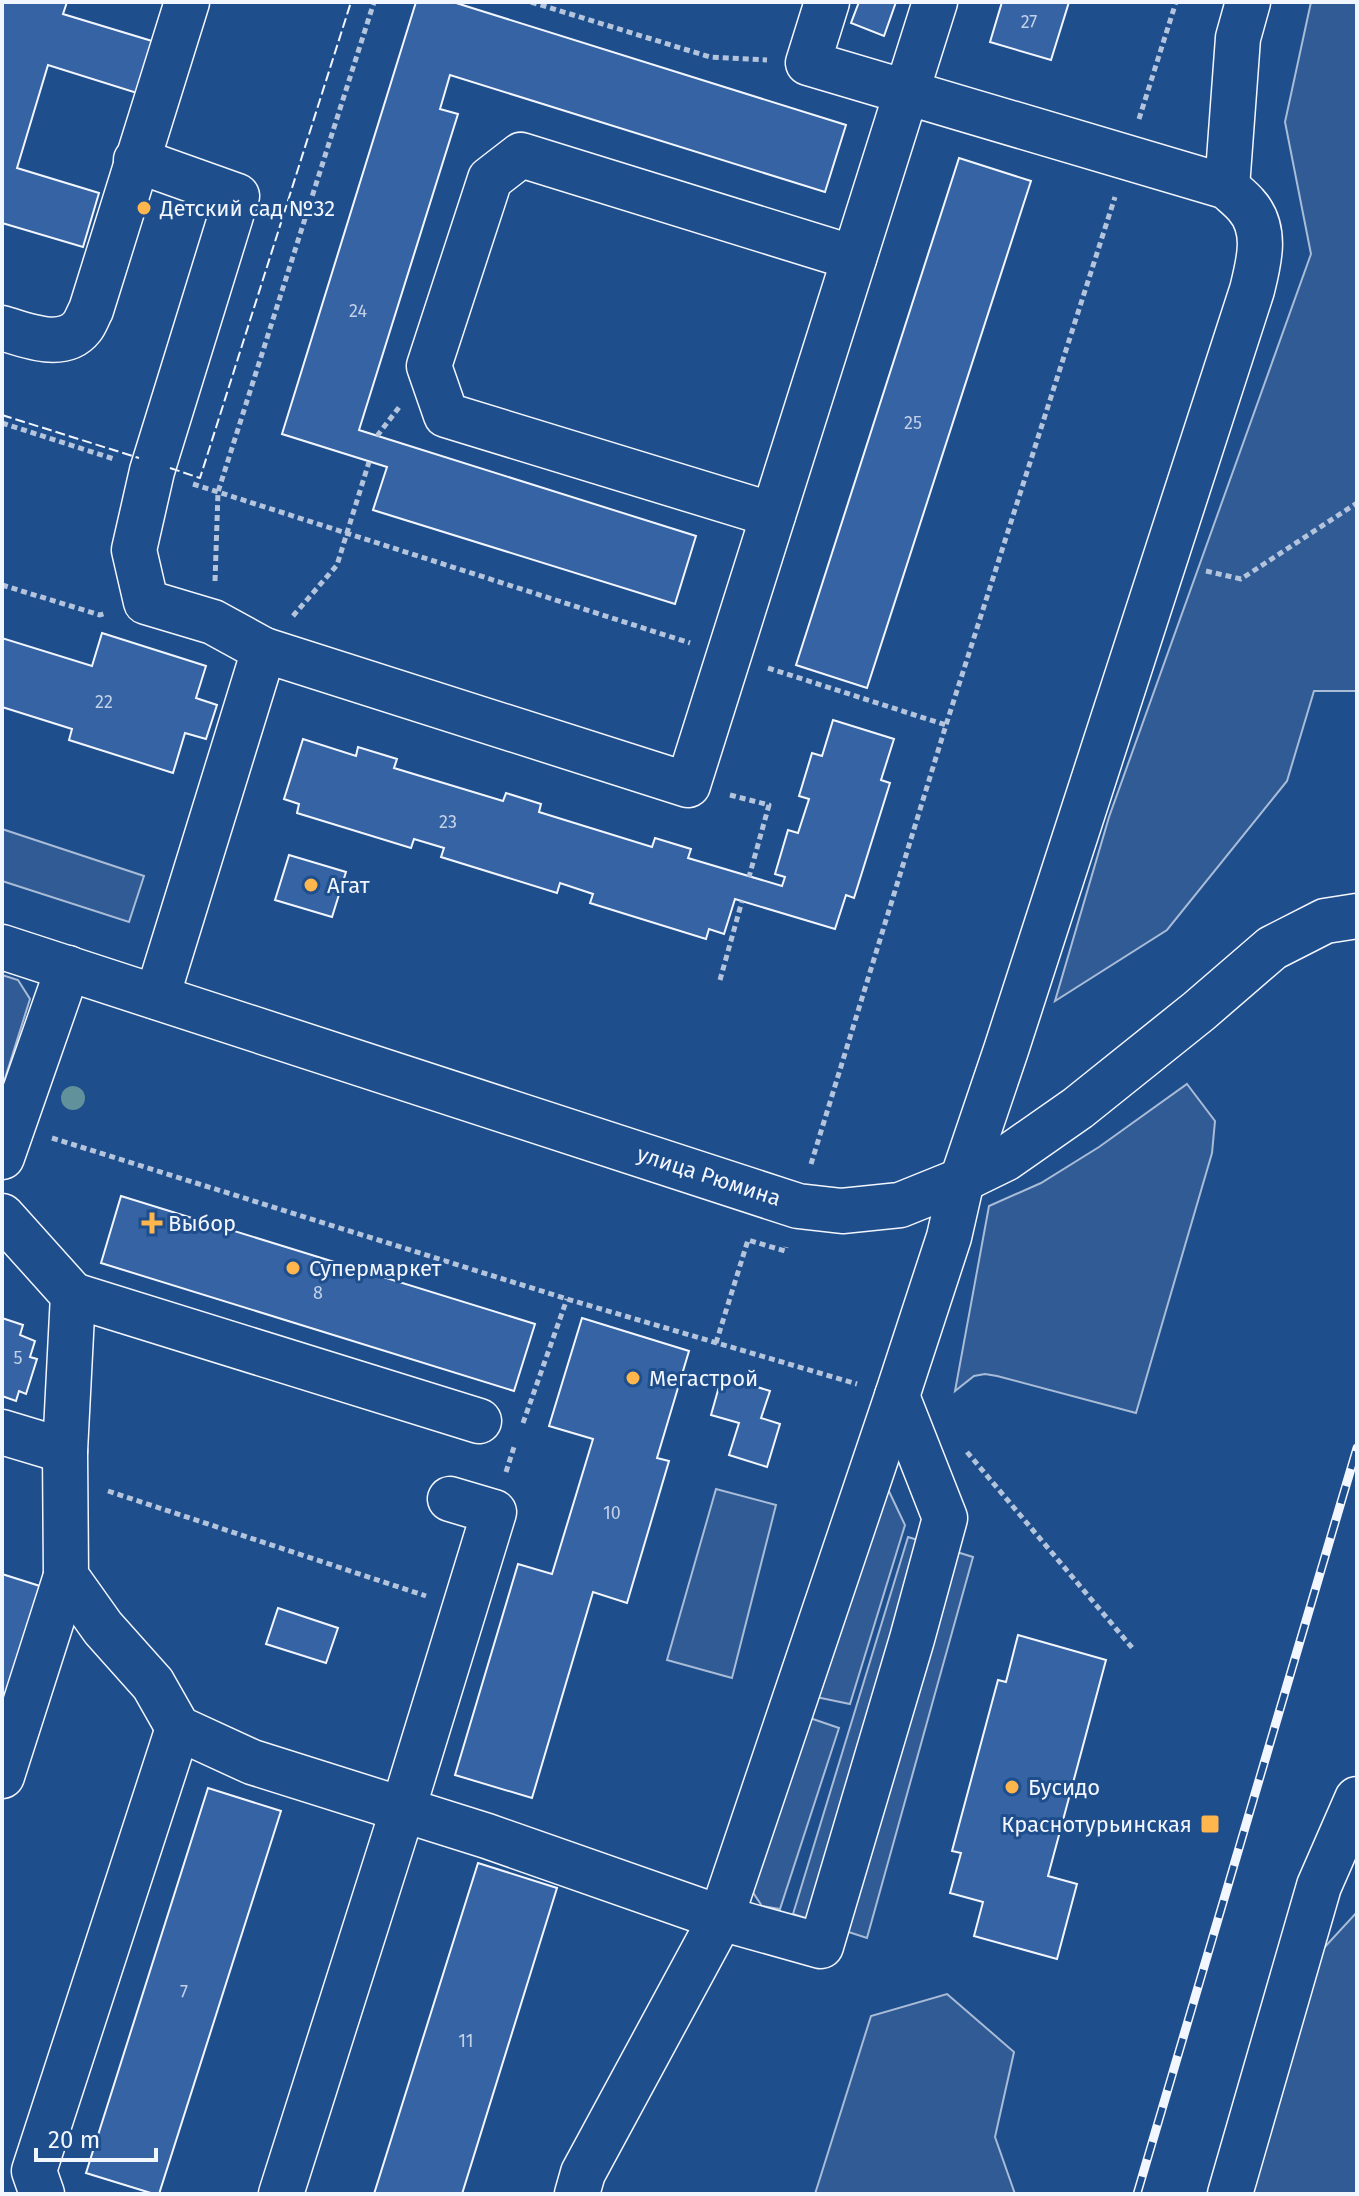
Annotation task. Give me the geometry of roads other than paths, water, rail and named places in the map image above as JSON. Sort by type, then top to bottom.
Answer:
[{"type":"street","points":[[2,328],[39,339],[59,341],[81,330],[91,310],[187,2]]},
{"type":"street","points":[[577,2194],[583,2173],[721,1918],[949,1237],[962,1180],[1165,560],[1260,258],[1259,230],[1248,206],[1227,187],[808,63],[827,2]]},
{"type":"street","points":[[136,160],[237,196],[152,471],[134,550],[146,602],[213,622],[264,650],[688,785],[935,2]]},
{"type":"street","points":[[1227,187],[1238,38],[1248,2]]},
{"type":"street","points":[[773,515],[446,415],[429,366],[490,179],[521,155],[854,258]]},
{"type":"street","points":[[157,997],[264,650]]},
{"type":"street","name":"улица Рюмина","points":[[2,947],[798,1206],[842,1211],[900,1205],[1005,1159],[1078,1108],[1272,948],[1325,921],[1357,916]]},
{"type":"street","points":[[8,1142],[68,968]]},
{"type":"street","points":[[2,1216],[73,1295],[498,1430]]},
{"type":"street","points":[[2,1776],[66,1576],[65,1464],[73,1295]]},
{"type":"street","points":[[66,1576],[103,1628],[153,1684],[178,1728],[252,1762],[487,1836],[721,1918],[821,1946],[945,1518],[897,1396]]},
{"type":"street","points":[[2,1432],[65,1464]]},
{"type":"street","points":[[281,2194],[494,1512],[450,1499]]},
{"type":"street","points":[[42,2194],[34,2171],[178,1728]]},
{"type":"street","points":[[1230,2194],[1319,1886],[1357,1799]]},
{"type":"railway","points":[[1137,2194],[1357,1448]]},
{"type":"place","name":"Детский сад №32","points":[[144,208]]},
{"type":"place","name":"Агат","points":[[311,885]]},
{"type":"place","name":"Выбор","points":[[152,1223]]},
{"type":"place","name":"Супермаркет","points":[[293,1268]]},
{"type":"place","name":"Мегастрой","points":[[633,1378]]},
{"type":"place","name":"Бусидо","points":[[1012,1787]]},
{"type":"place","name":"Краснотурьинская","points":[[1210,1824]]}]
